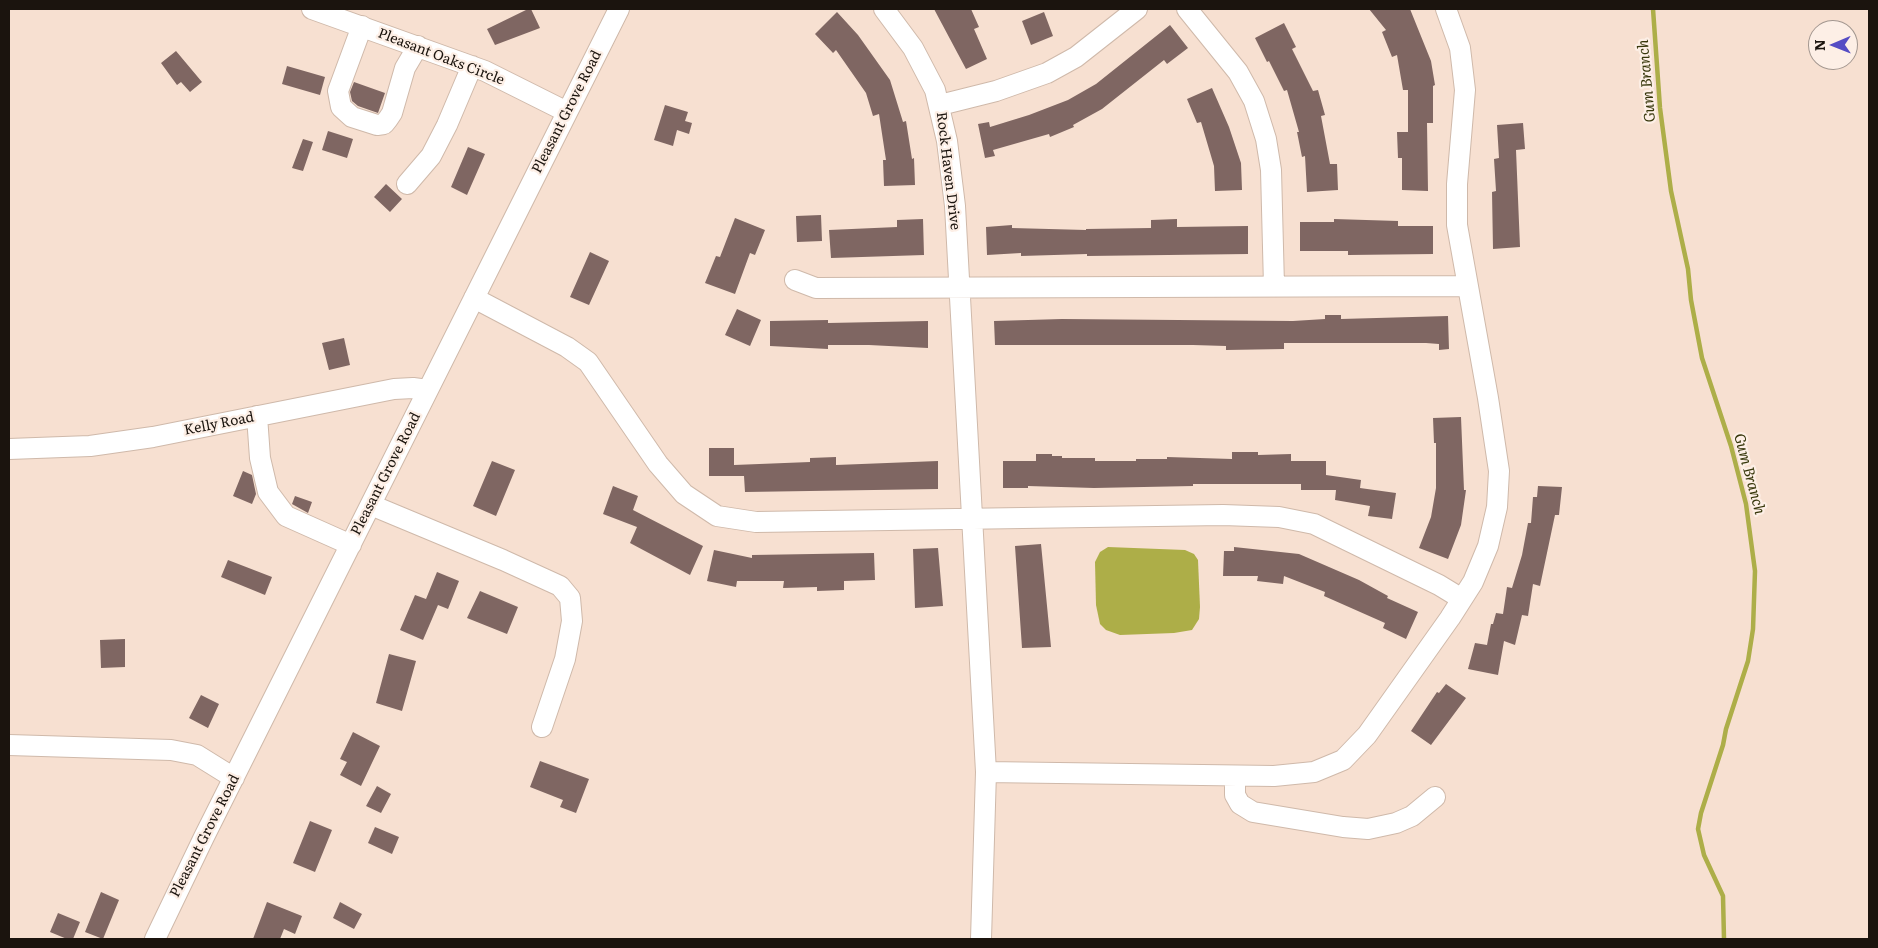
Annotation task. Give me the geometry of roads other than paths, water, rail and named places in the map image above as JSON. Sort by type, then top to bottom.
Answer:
[{"type":"street","name":"Pleasant Oaks Circle","points":[[312,9],[472,66],[568,112]]},
{"type":"street","name":"Pleasant Grove Road","points":[[155,939],[619,9]]},
{"type":"street","name":"Rock Haven Drive","points":[[884,9],[913,48],[934,88],[940,105],[955,206],[986,772],[981,939]]},
{"type":"street","points":[[940,105],[996,91],[1047,73],[1076,57],[1137,9]]},
{"type":"street","points":[[1187,9],[1238,72],[1254,101],[1266,139],[1271,170],[1274,286]]},
{"type":"street","points":[[986,772],[1274,776],[1314,772],[1343,760],[1366,735],[1473,582],[1488,546],[1497,507],[1499,471],[1457,225],[1457,184],[1465,90],[1460,48],[1446,9]]},
{"type":"street","points":[[362,26],[338,91],[341,106],[352,116],[377,125],[384,124],[392,113],[405,68],[418,46]]},
{"type":"street","points":[[408,184],[431,156],[447,125],[472,66]]},
{"type":"street","points":[[795,280],[816,288],[1467,286]]},
{"type":"street","points":[[474,298],[567,347],[588,362],[658,464],[684,494],[717,516],[756,522],[1221,516],[1279,517],[1314,524],[1439,585],[1462,599]]},
{"type":"street","name":"Kelly Road","points":[[9,449],[90,446],[153,436],[394,389],[413,388],[428,390]]},
{"type":"street","points":[[257,416],[260,458],[268,492],[286,516],[351,545]]},
{"type":"street","points":[[371,505],[560,586],[570,598],[572,621],[565,659],[542,728]]},
{"type":"street","points":[[9,746],[171,750],[197,755],[234,778]]},
{"type":"street","points":[[1235,776],[1235,795],[1240,804],[1253,812],[1343,827],[1368,829],[1396,823],[1412,816],[1435,797]]},
{"type":"waterway","name":"Gum Branch","points":[[1653,9],[1660,108],[1671,191],[1688,269],[1691,300],[1702,358],[1731,446],[1746,504],[1755,571],[1753,629],[1748,661],[1726,729],[1698,829],[1704,855],[1723,896],[1724,939]]}]
